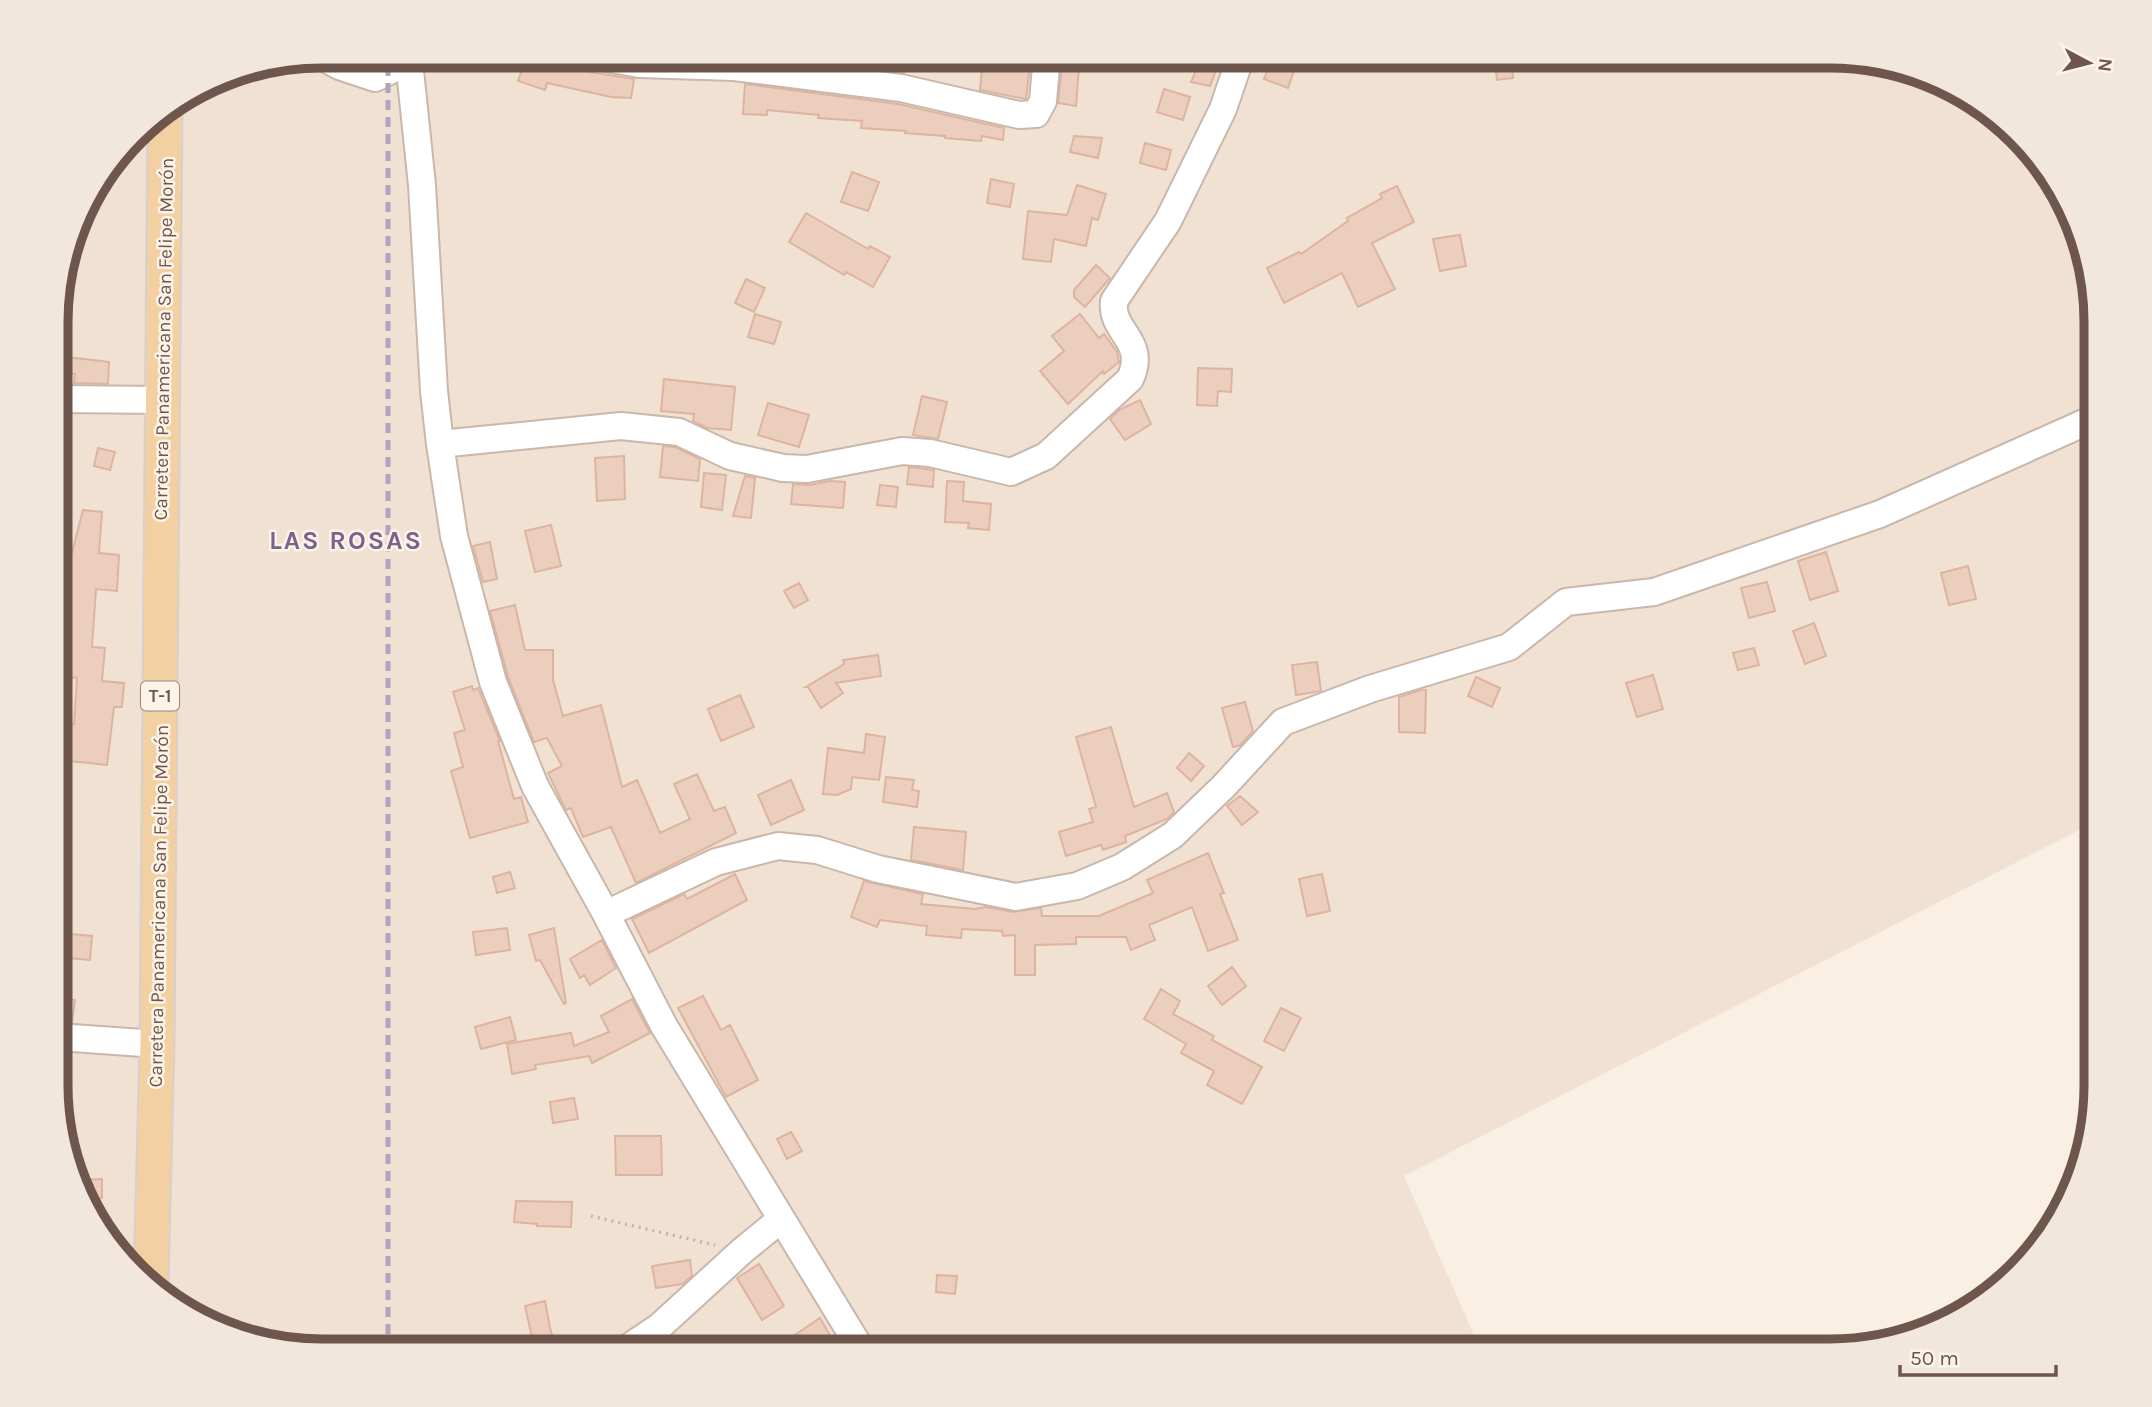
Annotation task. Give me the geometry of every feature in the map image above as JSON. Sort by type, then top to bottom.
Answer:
[{"type":"main road","name":"Carretera Panamericana San Felipe Morón","points":[[151,1272],[157,1044],[164,124]]},
{"type":"street","points":[[345,68],[375,78],[394,68]]},
{"type":"street","points":[[412,68],[440,444],[454,536],[493,681],[535,786],[664,1026],[854,1339]]},
{"type":"street","points":[[742,68],[901,88],[1019,115],[1036,114],[1043,101],[1046,68]]},
{"type":"street","points":[[440,444],[621,426],[679,432],[730,456],[783,468],[820,467],[902,451],[930,453],[1002,472],[1019,470],[1054,450],[1130,379],[1135,367],[1134,347],[1116,318],[1114,302],[1168,221],[1223,109],[1237,68]]},
{"type":"street","points":[[68,399],[162,400]]},
{"type":"street","points":[[606,914],[716,862],[778,846],[817,850],[878,869],[1016,897],[1076,886],[1122,867],[1173,835],[1224,786],[1283,722],[1370,689],[1509,647],[1566,602],[1654,592],[1880,514],[2084,423]]},
{"type":"street","points":[[68,1038],[157,1044]]},
{"type":"street","points":[[641,1339],[659,1327],[780,1220]]},
{"type":"path","points":[[592,1216],[742,1251]]},
{"type":"shaded area","points":[[322,68],[1830,68],[1879,73],[1927,88],[1957,102],[1997,131],[2021,155],[2050,195],[2070,241],[2082,289],[2084,828],[1404,1176],[1476,1339],[322,1339],[273,1334],[225,1319],[195,1305],[155,1276],[131,1252],[94,1197],[73,1134],[68,1085],[70,289],[77,257],[94,210],[131,155],[155,131],[210,94],[273,73]]},
{"type":"building","points":[[523,68],[564,68],[634,79],[631,98],[611,97],[547,83],[545,90],[518,81]]},
{"type":"building","points":[[865,68],[905,68],[904,73]]},
{"type":"building","points":[[982,68],[1030,68],[1026,99],[980,90]]},
{"type":"building","points":[[1062,68],[1079,68],[1076,106],[1058,103]]},
{"type":"building","points":[[1197,68],[1217,68],[1210,86],[1191,82]]},
{"type":"building","points":[[1268,68],[1295,68],[1288,88],[1264,79]]},
{"type":"building","points":[[1496,68],[1512,68],[1513,78],[1497,80]]},
{"type":"building","points":[[745,84],[898,104],[1004,128],[1003,140],[982,136],[981,141],[945,138],[905,133],[906,131],[861,128],[862,121],[818,118],[819,115],[767,110],[767,115],[743,114]]},
{"type":"building","points":[[1164,89],[1190,97],[1183,120],[1157,112]]},
{"type":"building","points":[[1074,136],[1102,138],[1098,158],[1070,152]]},
{"type":"building","points":[[1145,143],[1171,150],[1166,170],[1140,163]]},
{"type":"building","points":[[852,172],[879,182],[868,211],[841,202]]},
{"type":"building","points":[[991,179],[1014,184],[1010,207],[987,203]]},
{"type":"building","points":[[1077,185],[1106,194],[1098,220],[1092,218],[1086,246],[1054,239],[1051,262],[1023,259],[1028,211],[1067,215]]},
{"type":"building","points":[[1397,186],[1414,222],[1372,243],[1395,289],[1358,307],[1342,273],[1284,303],[1267,268],[1299,252],[1301,254],[1348,221],[1347,218],[1382,198],[1380,194]]},
{"type":"building","points":[[806,213],[868,249],[870,246],[890,257],[873,287],[846,272],[844,275],[789,242]]},
{"type":"building","points":[[1460,235],[1466,266],[1440,271],[1433,239]]},
{"type":"building","points":[[1096,265],[1110,278],[1085,307],[1074,297],[1074,290]]},
{"type":"building","points":[[746,279],[765,288],[754,312],[735,303]]},
{"type":"building","points":[[755,314],[781,322],[774,344],[748,337]]},
{"type":"building","points":[[1080,314],[1099,338],[1104,334],[1117,352],[1119,362],[1104,374],[1103,371],[1068,404],[1040,371],[1064,351],[1052,336]]},
{"type":"building","points":[[68,357],[109,362],[108,384],[74,383],[75,374],[68,374]]},
{"type":"building","points":[[1198,368],[1232,369],[1231,392],[1218,391],[1217,406],[1197,405]]},
{"type":"building","points":[[664,379],[735,387],[731,430],[707,428],[693,421],[694,414],[661,411]]},
{"type":"building","points":[[922,396],[947,402],[938,439],[913,435]]},
{"type":"building","points":[[1140,400],[1151,424],[1125,440],[1110,419],[1119,410]]},
{"type":"building","points":[[768,403],[809,415],[799,447],[758,435]]},
{"type":"building","points":[[663,446],[675,447],[700,459],[698,481],[660,477]]},
{"type":"building","points":[[98,448],[115,452],[110,470],[94,466]]},
{"type":"building","points":[[624,456],[625,499],[597,501],[595,458]]},
{"type":"building","points":[[909,467],[934,470],[933,487],[907,484]]},
{"type":"building","points":[[704,473],[726,475],[722,510],[701,507]]},
{"type":"building","points":[[745,476],[755,478],[751,518],[733,516]]},
{"type":"building","points":[[830,481],[845,482],[843,508],[791,504],[793,484],[810,485]]},
{"type":"building","points":[[947,481],[964,482],[963,501],[991,504],[989,530],[968,528],[969,523],[945,522]]},
{"type":"building","points":[[880,485],[898,487],[896,507],[877,505]]},
{"type":"building","points":[[83,510],[102,512],[99,553],[119,555],[117,591],[96,589],[92,647],[105,648],[102,681],[124,683],[122,707],[114,707],[107,765],[68,761],[68,723],[74,724],[77,678],[68,677],[68,568]]},
{"type":"building","points":[[551,525],[561,566],[535,572],[525,531]]},
{"type":"building","points":[[490,542],[497,579],[483,582],[473,546]]},
{"type":"building","points":[[1826,552],[1838,591],[1810,600],[1798,561]]},
{"type":"building","points":[[1968,566],[1976,599],[1949,605],[1941,573]]},
{"type":"building","points":[[1767,582],[1775,611],[1749,618],[1741,588]]},
{"type":"building","points":[[799,583],[808,600],[794,608],[784,591]]},
{"type":"building","points":[[515,605],[525,650],[553,650],[553,680],[563,716],[601,705],[622,787],[637,780],[660,833],[690,819],[674,784],[697,774],[714,811],[725,807],[736,833],[636,883],[611,827],[583,837],[571,808],[566,810],[548,773],[562,766],[547,738],[534,742],[508,677],[490,611]]},
{"type":"building","points":[[1814,623],[1826,656],[1805,664],[1793,631]]},
{"type":"building","points":[[1754,648],[1759,665],[1738,670],[1733,653]]},
{"type":"building","points":[[878,655],[881,676],[836,683],[843,693],[821,708],[806,687],[844,664],[843,660]]},
{"type":"building","points":[[1317,662],[1321,691],[1296,695],[1292,665]]},
{"type":"building","points":[[1653,675],[1663,709],[1637,717],[1626,683]]},
{"type":"building","points":[[1476,677],[1500,688],[1492,707],[1468,696]]},
{"type":"building","points":[[472,686],[473,690],[478,688],[500,741],[514,799],[521,797],[528,822],[470,838],[451,771],[463,767],[454,733],[465,730],[453,692]]},
{"type":"building","points":[[1426,690],[1425,733],[1399,732],[1399,697]]},
{"type":"building","points":[[740,695],[754,727],[721,741],[708,709]]},
{"type":"building","points":[[1245,702],[1253,731],[1240,745],[1233,747],[1222,708]]},
{"type":"building","points":[[1111,727],[1134,807],[1167,793],[1174,812],[1167,819],[1125,836],[1126,842],[1103,850],[1101,845],[1066,856],[1059,832],[1093,822],[1089,809],[1096,807],[1076,737]]},
{"type":"building","points":[[866,734],[885,737],[879,780],[852,777],[851,789],[837,795],[823,794],[828,748],[864,753]]},
{"type":"building","points":[[1189,753],[1204,766],[1191,781],[1177,768]]},
{"type":"building","points":[[886,777],[914,780],[912,790],[919,791],[917,807],[883,802]]},
{"type":"building","points":[[791,780],[804,810],[771,825],[758,795]]},
{"type":"building","points":[[1240,796],[1258,812],[1242,825],[1227,806]]},
{"type":"building","points":[[914,827],[966,832],[963,870],[911,860]]},
{"type":"building","points":[[1208,853],[1238,940],[1208,951],[1192,907],[1149,925],[1155,940],[1131,950],[1126,937],[1076,937],[1076,944],[1035,945],[1035,975],[1015,975],[1015,935],[1003,936],[1002,931],[962,929],[961,938],[926,935],[927,926],[880,920],[877,927],[851,917],[864,881],[923,894],[921,904],[975,909],[986,907],[1013,912],[1041,908],[1042,916],[1099,916],[1153,893],[1147,880]]},
{"type":"building","points":[[510,872],[515,888],[497,893],[493,877]]},
{"type":"building","points":[[735,874],[747,900],[649,953],[632,919],[684,894],[687,899]]},
{"type":"building","points":[[1322,874],[1330,911],[1307,916],[1299,879]]},
{"type":"building","points":[[507,928],[510,950],[476,955],[473,932]]},
{"type":"building","points":[[554,928],[566,1003],[564,1004],[540,960],[536,961],[529,935]]},
{"type":"building","points":[[70,934],[92,936],[90,960],[68,958]]},
{"type":"building","points":[[602,940],[616,968],[590,985],[584,975],[580,978],[570,959]]},
{"type":"building","points":[[1232,967],[1246,986],[1222,1005],[1208,986]]},
{"type":"building","points":[[1161,989],[1180,1001],[1173,1014],[1214,1036],[1212,1040],[1262,1067],[1242,1104],[1207,1085],[1214,1071],[1181,1053],[1186,1044],[1144,1019]]},
{"type":"building","points":[[703,996],[721,1030],[730,1025],[758,1080],[726,1097],[678,1008]]},
{"type":"building","points":[[68,999],[75,1000],[72,1022],[68,1022]]},
{"type":"building","points":[[632,999],[650,1033],[592,1063],[589,1056],[535,1065],[536,1069],[512,1074],[507,1044],[571,1033],[574,1046],[609,1032],[601,1016]]},
{"type":"building","points":[[1281,1008],[1301,1018],[1284,1051],[1264,1041]]},
{"type":"building","points":[[510,1017],[516,1040],[481,1049],[475,1027]]},
{"type":"building","points":[[574,1098],[578,1119],[553,1123],[550,1102]]},
{"type":"building","points":[[791,1132],[802,1151],[787,1159],[777,1139]]},
{"type":"building","points":[[615,1136],[661,1136],[662,1175],[616,1175]]},
{"type":"building","points":[[102,1179],[102,1198],[95,1198],[87,1180]]},
{"type":"building","points":[[516,1201],[572,1202],[571,1227],[514,1222]]},
{"type":"building","points":[[690,1260],[692,1276],[682,1284],[656,1288],[652,1266]]},
{"type":"building","points":[[759,1264],[784,1306],[762,1320],[737,1278]]},
{"type":"building","points":[[937,1275],[957,1276],[955,1294],[936,1292]]},
{"type":"building","points":[[545,1301],[553,1339],[532,1339],[525,1306]]},
{"type":"building","points":[[820,1318],[832,1339],[793,1339],[792,1337]]},
{"type":"railway","points":[[388,68],[388,1339]]},
{"type":"district","name":"LAS ROSAS","points":[[346,540]]}]
